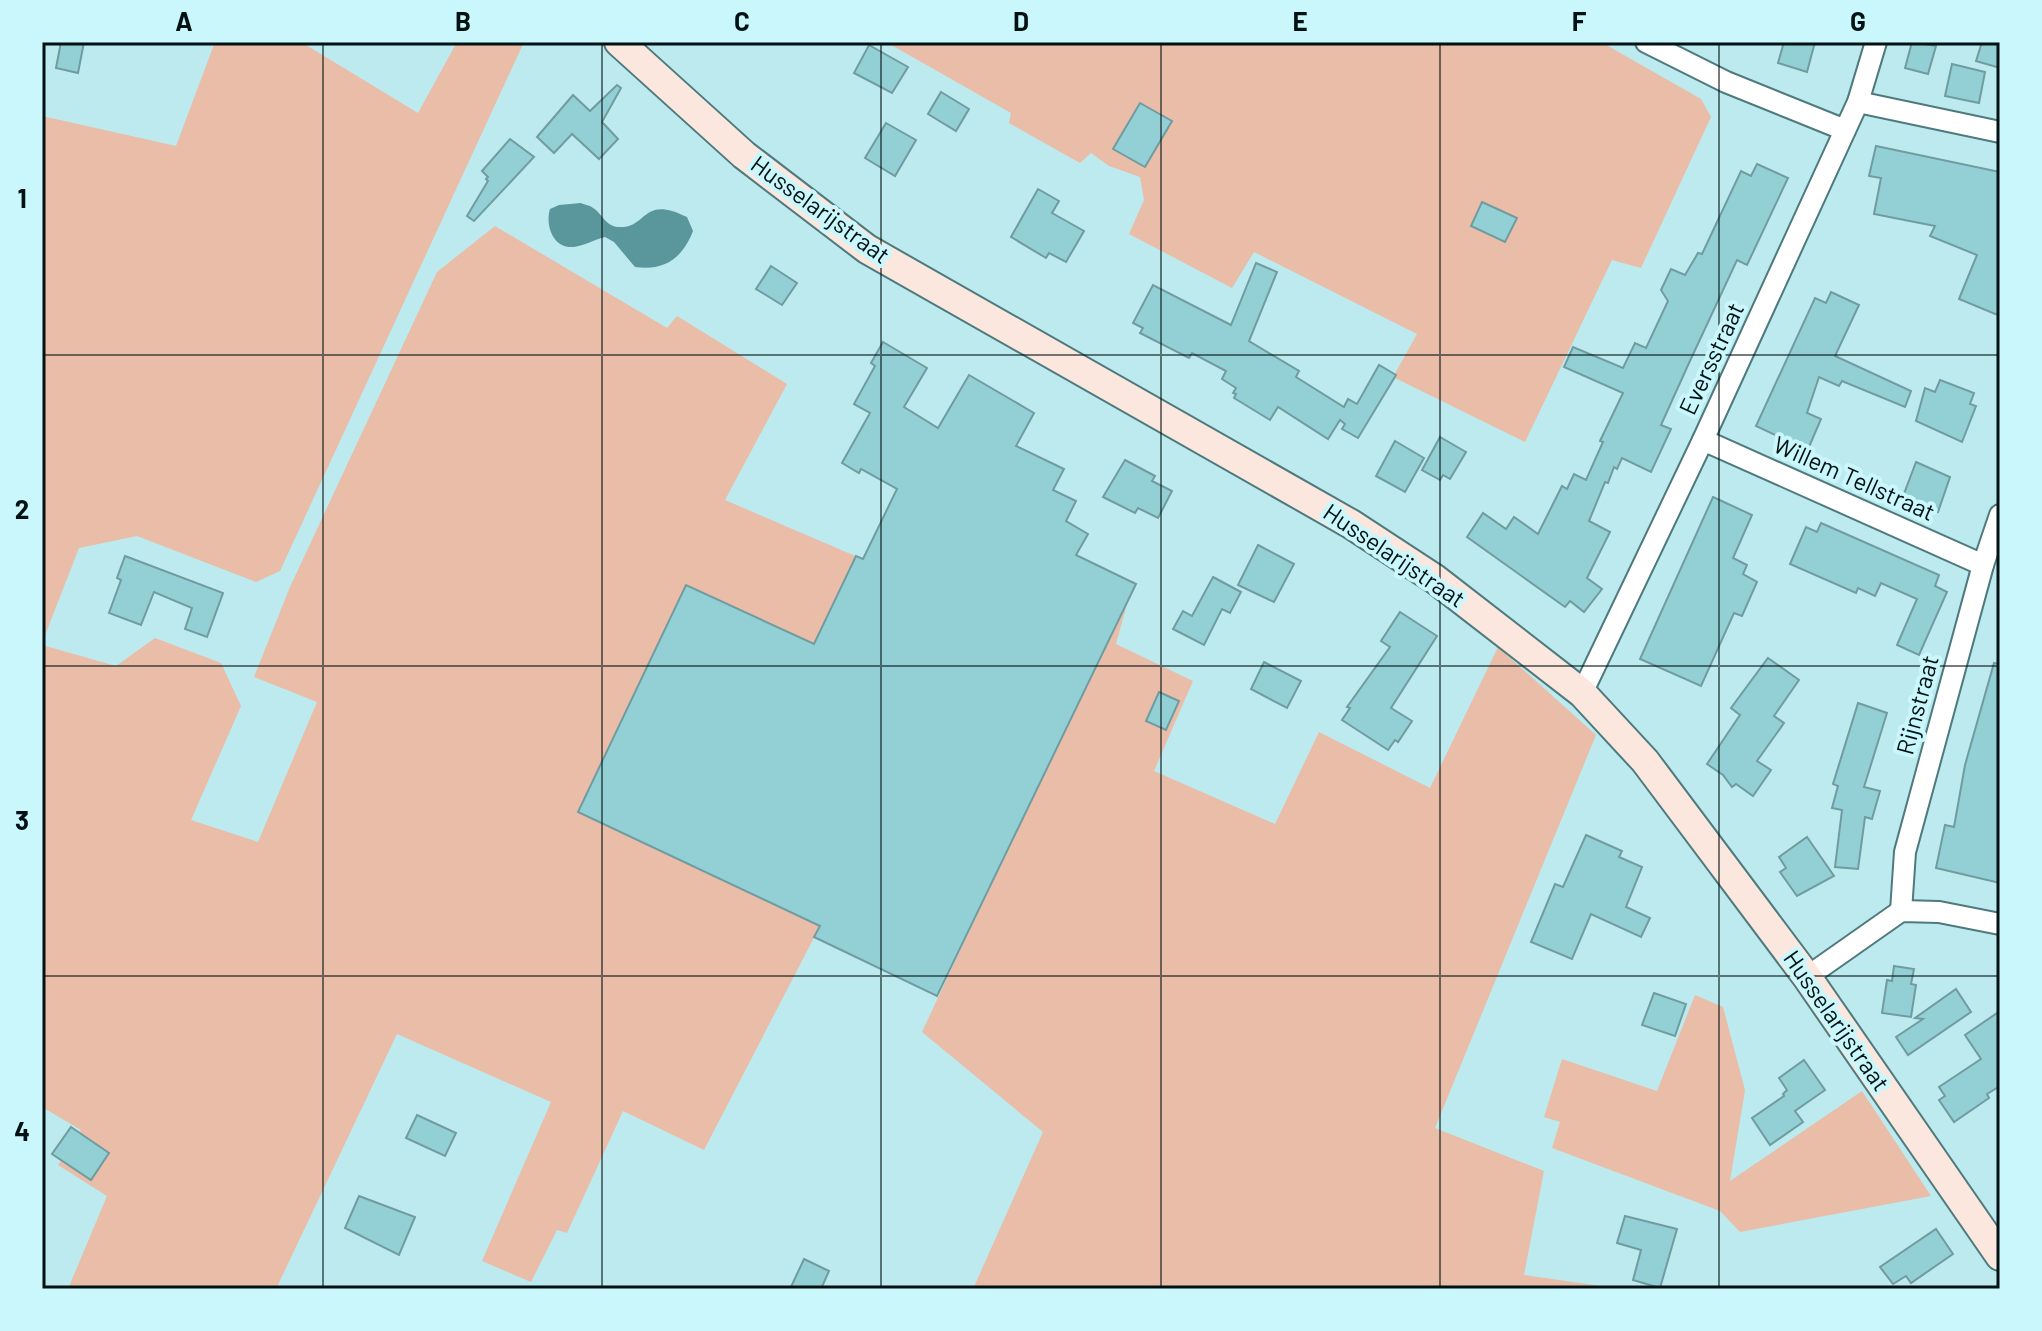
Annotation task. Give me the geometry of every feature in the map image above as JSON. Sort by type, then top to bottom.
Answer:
[{"type":"street","name":"Husselarijstraat","points":[[619,42],[744,155],[867,249],[1351,524],[1435,579],[1582,693],[1645,761],[1807,977],[2000,1256]]},
{"type":"street","points":[[1646,42],[1726,82],[1845,130]]},
{"type":"street","name":"Eversstraat","points":[[1582,693],[1703,440],[1858,102],[1876,42]]},
{"type":"street","points":[[1858,102],[2000,132]]},
{"type":"street","name":"Willem Tellstraat","points":[[1703,440],[1983,565]]},
{"type":"street","name":"Rijnstraat","points":[[1901,911],[1905,852],[1983,565],[2000,515]]},
{"type":"street","points":[[1807,977],[1901,911],[1939,912],[2000,924]]},
{"type":"shaded area","points":[[215,42],[301,42],[418,113],[457,42],[524,42],[280,571],[256,582],[137,536],[79,548],[42,643],[42,116],[176,146]]},
{"type":"shaded area","points":[[886,42],[1601,42],[1701,99],[1711,117],[1641,268],[1612,260],[1525,442],[1393,377],[1417,334],[1254,252],[1232,288],[1129,234],[1144,200],[1140,177],[1109,166],[1091,153],[1080,163],[1009,123],[1011,113]]},
{"type":"shaded area","points":[[495,226],[667,328],[677,316],[787,384],[725,500],[860,558],[814,644],[686,585],[579,812],[820,926],[704,1150],[623,1111],[567,1233],[557,1230],[531,1282],[482,1261],[551,1102],[397,1034],[276,1289],[68,1289],[107,1196],[58,1165],[81,1130],[42,1107],[42,645],[116,666],[155,638],[221,663],[241,706],[191,820],[258,842],[317,702],[254,677],[290,587],[437,272]]},
{"type":"shaded area","points":[[1134,578],[1116,644],[1193,681],[1154,771],[1275,824],[1319,732],[1430,788],[1498,647],[1596,735],[1435,1128],[1544,1171],[1524,1275],[1622,1289],[973,1289],[1043,1132],[922,1032]]},
{"type":"shaded area","points":[[1695,995],[1723,1007],[1745,1090],[1730,1181],[1862,1091],[1931,1196],[1740,1232],[1720,1211],[1552,1148],[1560,1122],[1544,1117],[1562,1059],[1657,1091]]},
{"type":"water","points":[[581,203],[592,207],[607,222],[618,227],[635,223],[653,211],[672,211],[687,217],[693,231],[689,241],[671,261],[655,267],[635,267],[614,242],[605,237],[574,247],[567,247],[556,240],[550,229],[550,209]]},
{"type":"building","points":[[61,42],[84,42],[78,73],[56,68]]},
{"type":"building","points":[[1784,42],[1815,42],[1807,72],[1778,63]]},
{"type":"building","points":[[1912,42],[1936,46],[1928,74],[1905,68]]},
{"type":"building","points":[[1982,42],[2000,42],[2000,68],[1976,61]]},
{"type":"building","points":[[869,45],[908,67],[892,93],[854,73]]},
{"type":"building","points":[[1952,64],[1985,72],[1979,103],[1945,96]]},
{"type":"building","points":[[617,85],[621,88],[602,122],[618,139],[599,159],[572,134],[554,153],[537,137],[573,95],[590,111]]},
{"type":"building","points":[[941,92],[969,109],[956,131],[928,114]]},
{"type":"building","points":[[1140,103],[1172,121],[1145,167],[1113,149]]},
{"type":"building","points":[[886,123],[916,140],[895,176],[865,158]]},
{"type":"building","points":[[510,139],[534,157],[474,221],[467,216],[488,181],[482,171]]},
{"type":"building","points":[[1876,146],[2000,172],[2000,316],[1959,299],[1977,255],[1930,236],[1935,226],[1874,214],[1881,178],[1869,176]]},
{"type":"building","points":[[1757,164],[1788,178],[1747,265],[1737,260],[1689,363],[1661,425],[1671,429],[1651,472],[1622,458],[1617,469],[1614,467],[1608,483],[1605,482],[1589,521],[1610,532],[1587,578],[1602,589],[1584,612],[1570,601],[1565,607],[1467,537],[1483,513],[1506,529],[1514,517],[1538,534],[1562,486],[1567,489],[1574,474],[1586,480],[1623,393],[1564,367],[1573,347],[1623,368],[1635,343],[1646,348],[1668,301],[1661,290],[1671,269],[1685,275],[1698,253],[1702,254],[1741,171],[1751,176]]},
{"type":"building","points":[[1038,189],[1059,201],[1052,213],[1084,231],[1066,262],[1049,253],[1046,258],[1011,237]]},
{"type":"building","points":[[1482,202],[1517,218],[1505,242],[1471,226]]},
{"type":"building","points":[[1256,263],[1277,272],[1249,341],[1299,371],[1296,377],[1344,407],[1348,399],[1357,404],[1379,365],[1396,375],[1358,438],[1342,429],[1345,424],[1340,420],[1328,439],[1278,407],[1270,420],[1234,398],[1236,388],[1222,379],[1226,371],[1192,353],[1189,358],[1140,333],[1143,328],[1133,323],[1153,285],[1231,325]]},
{"type":"building","points":[[771,266],[797,283],[782,305],[756,289]]},
{"type":"building","points":[[1831,292],[1859,305],[1835,356],[1911,391],[1905,407],[1842,381],[1839,386],[1819,377],[1807,413],[1821,419],[1803,461],[1783,451],[1788,441],[1756,426],[1815,298],[1826,303]]},
{"type":"building","points":[[883,342],[927,368],[904,407],[938,428],[969,375],[1034,413],[1016,446],[1064,469],[1053,490],[1076,501],[1066,521],[1088,534],[1076,555],[1136,584],[937,996],[814,937],[820,926],[578,812],[686,585],[814,644],[856,556],[863,559],[897,489],[861,469],[859,473],[842,463],[870,413],[854,404],[875,366],[871,363]]},
{"type":"building","points":[[1940,380],[1974,393],[1970,404],[1976,406],[1962,442],[1916,421],[1925,388],[1935,392]]},
{"type":"building","points":[[1440,437],[1466,452],[1450,479],[1443,475],[1440,480],[1422,470]]},
{"type":"building","points":[[1395,441],[1424,458],[1405,492],[1376,476]]},
{"type":"building","points":[[1125,460],[1155,476],[1152,481],[1172,491],[1158,518],[1138,508],[1135,513],[1103,497]]},
{"type":"building","points":[[1916,462],[1950,477],[1938,512],[1902,499]]},
{"type":"building","points":[[1713,497],[1752,515],[1733,558],[1747,565],[1743,574],[1757,582],[1742,616],[1734,613],[1701,686],[1640,659]]},
{"type":"building","points":[[1821,523],[1939,575],[1935,586],[1947,592],[1919,655],[1897,645],[1917,599],[1881,583],[1875,596],[1858,588],[1856,593],[1790,564],[1806,527],[1817,532]]},
{"type":"building","points":[[1258,545],[1294,564],[1274,602],[1238,585]]},
{"type":"building","points":[[125,556],[223,593],[207,637],[185,629],[192,608],[154,592],[141,625],[109,613],[121,580],[117,578]]},
{"type":"building","points":[[1213,577],[1241,592],[1230,613],[1222,609],[1204,645],[1173,629],[1183,611],[1192,616]]},
{"type":"building","points":[[1400,612],[1437,636],[1391,708],[1412,721],[1398,742],[1395,740],[1388,750],[1342,720],[1350,708],[1347,707],[1390,647],[1381,641]]},
{"type":"building","points":[[1768,658],[1799,680],[1774,716],[1784,723],[1757,761],[1771,770],[1753,796],[1736,784],[1732,787],[1723,775],[1707,764],[1740,715],[1731,708]]},
{"type":"building","points":[[1264,662],[1301,681],[1287,708],[1251,689]]},
{"type":"building","points":[[1994,663],[2000,664],[2000,883],[1936,868],[1945,825],[1954,827],[1965,765]]},
{"type":"building","points":[[1159,692],[1179,701],[1166,730],[1146,721]]},
{"type":"building","points":[[1858,703],[1887,713],[1864,787],[1880,791],[1872,819],[1865,817],[1858,869],[1835,867],[1842,810],[1832,808],[1838,786],[1833,784]]},
{"type":"building","points":[[1586,835],[1622,851],[1619,857],[1642,867],[1626,907],[1650,918],[1641,937],[1591,914],[1572,959],[1531,942],[1555,884],[1563,887]]},
{"type":"building","points":[[1807,837],[1834,876],[1797,896],[1780,872],[1786,868],[1779,857]]},
{"type":"building","points":[[1894,966],[1914,969],[1911,984],[1916,985],[1911,1017],[1882,1013],[1887,980],[1892,981]]},
{"type":"building","points":[[1956,989],[1971,1012],[1908,1055],[1896,1037],[1923,1019],[1915,1018]]},
{"type":"building","points":[[1654,993],[1686,1004],[1675,1036],[1642,1025]]},
{"type":"building","points":[[2000,1011],[2000,1086],[1987,1094],[1989,1098],[1954,1122],[1939,1100],[1945,1096],[1939,1087],[1981,1059],[1965,1035]]},
{"type":"building","points":[[1804,1060],[1825,1090],[1795,1111],[1803,1122],[1770,1145],[1752,1118],[1784,1096],[1787,1090],[1779,1078]]},
{"type":"building","points":[[417,1115],[456,1133],[445,1156],[406,1138]]},
{"type":"building","points":[[71,1127],[109,1153],[91,1180],[52,1154]]},
{"type":"building","points":[[359,1196],[415,1217],[399,1255],[345,1228]]},
{"type":"building","points":[[1625,1216],[1677,1229],[1660,1288],[1633,1280],[1641,1250],[1617,1243]]},
{"type":"building","points":[[1936,1229],[1953,1254],[1911,1283],[1906,1276],[1893,1284],[1880,1267]]},
{"type":"building","points":[[804,1259],[829,1271],[821,1289],[790,1289]]}]
